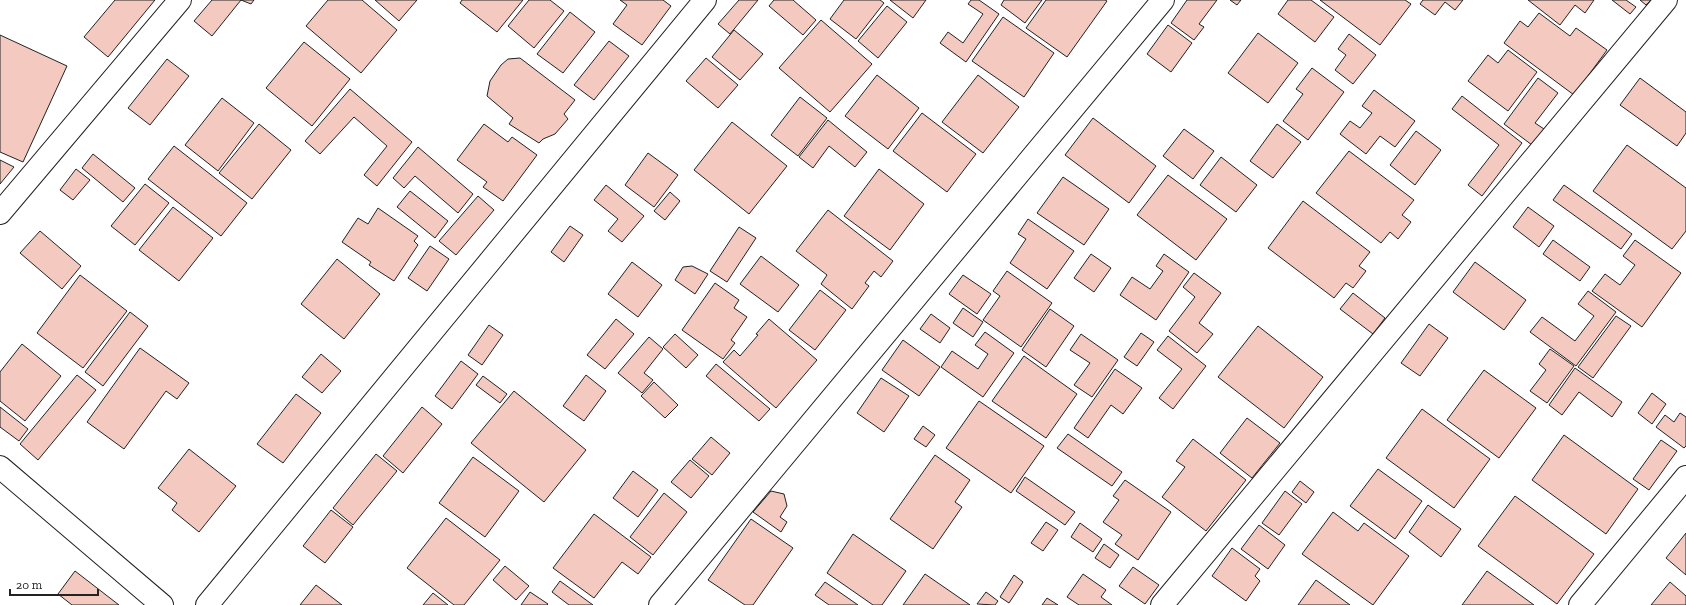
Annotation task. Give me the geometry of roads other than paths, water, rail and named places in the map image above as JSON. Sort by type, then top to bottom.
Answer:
[{"type":"street","points":[[0,213],[180,0]]},
{"type":"street","points":[[207,605],[705,0]]},
{"type":"street","points":[[660,605],[1163,0]]},
{"type":"street","points":[[1162,605],[1666,0]]},
{"type":"street","points":[[0,467],[162,605]]},
{"type":"street","points":[[1580,605],[1686,477]]}]
